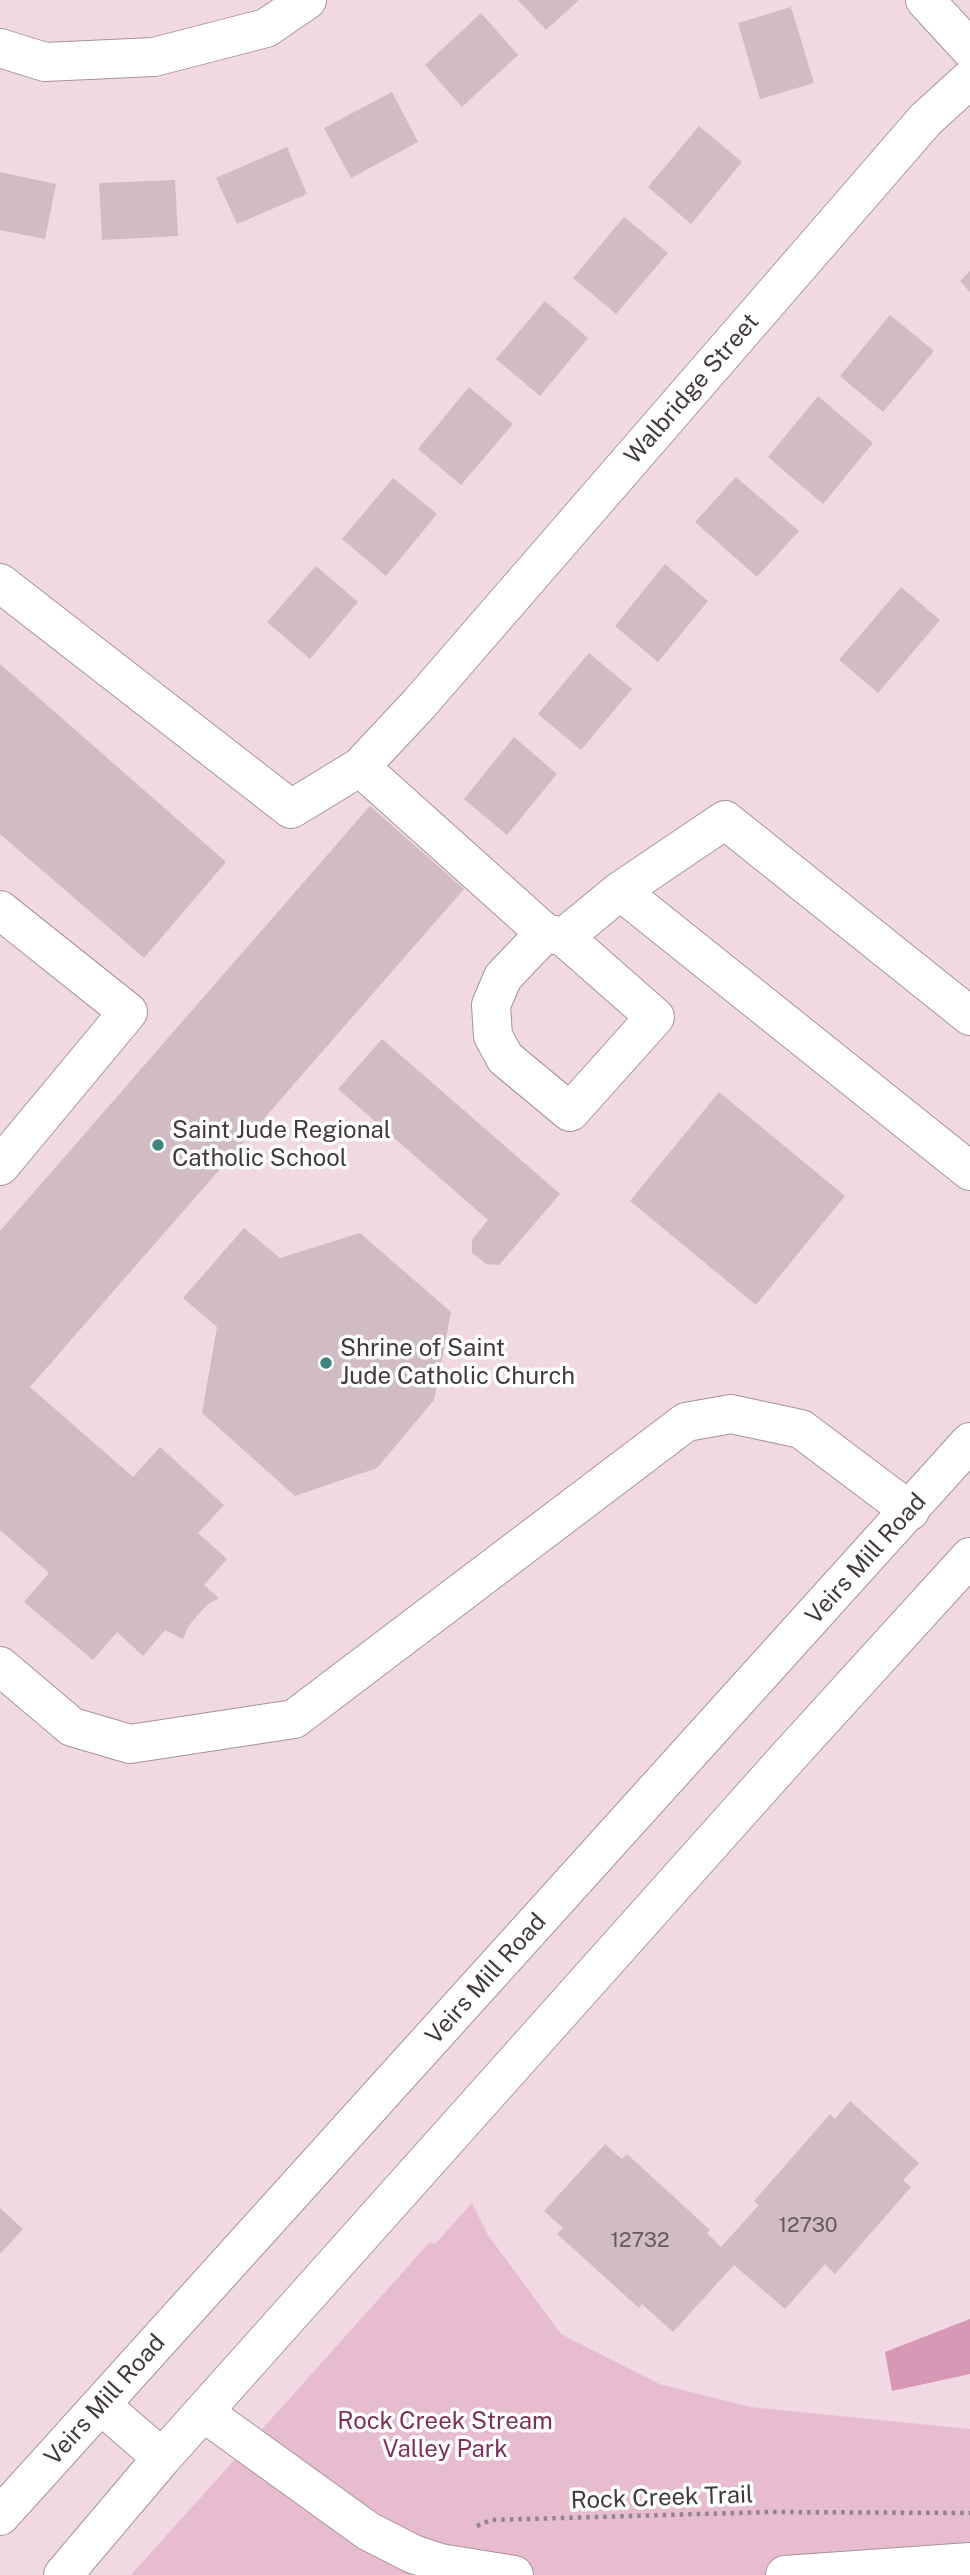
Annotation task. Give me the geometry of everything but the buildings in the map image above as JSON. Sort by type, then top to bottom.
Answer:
[{"type":"main road","points":[[0,48],[45,62],[154,57],[266,28],[307,0]]},
{"type":"main road","points":[[926,0],[970,49]]},
{"type":"main road","name":"Walbridge Street","points":[[0,583],[291,809],[360,767],[419,704],[926,119],[970,79]]},
{"type":"main road","points":[[360,767],[554,935],[725,820],[970,1016]]},
{"type":"main road","points":[[620,891],[970,1171]]},
{"type":"main road","points":[[0,910],[128,1012],[0,1166]]},
{"type":"main road","points":[[0,1665],[72,1727],[130,1744],[294,1720],[686,1422],[732,1413],[801,1429],[910,1511]]},
{"type":"main road","name":"Veirs Mill Road","points":[[0,2516],[970,1442]]},
{"type":"main road","points":[[63,2575],[162,2458],[970,1557]]},
{"type":"main road","points":[[101,2405],[162,2458]]},
{"type":"main road","points":[[203,2412],[368,2531],[413,2554],[440,2563],[514,2575]]},
{"type":"main road","points":[[785,2575],[970,2562]]},
{"type":"path","name":"Rock Creek Trail","points":[[469,2530],[491,2520],[771,2512],[970,2513]]},
{"type":"green space","name":"Rock Creek Stream Valley Park","points":[[472,2203],[488,2235],[561,2334],[659,2384],[750,2407],[970,2429],[970,2575],[131,2575],[430,2242],[435,2244]]},
{"type":"shaded area","points":[[970,2319],[970,2374],[892,2391],[885,2352]]},
{"type":"place","name":"Saint Jude Regional Catholic School","points":[[158,1145]]},
{"type":"place","name":"Shrine of Saint Jude Catholic Church","points":[[326,1363]]}]
